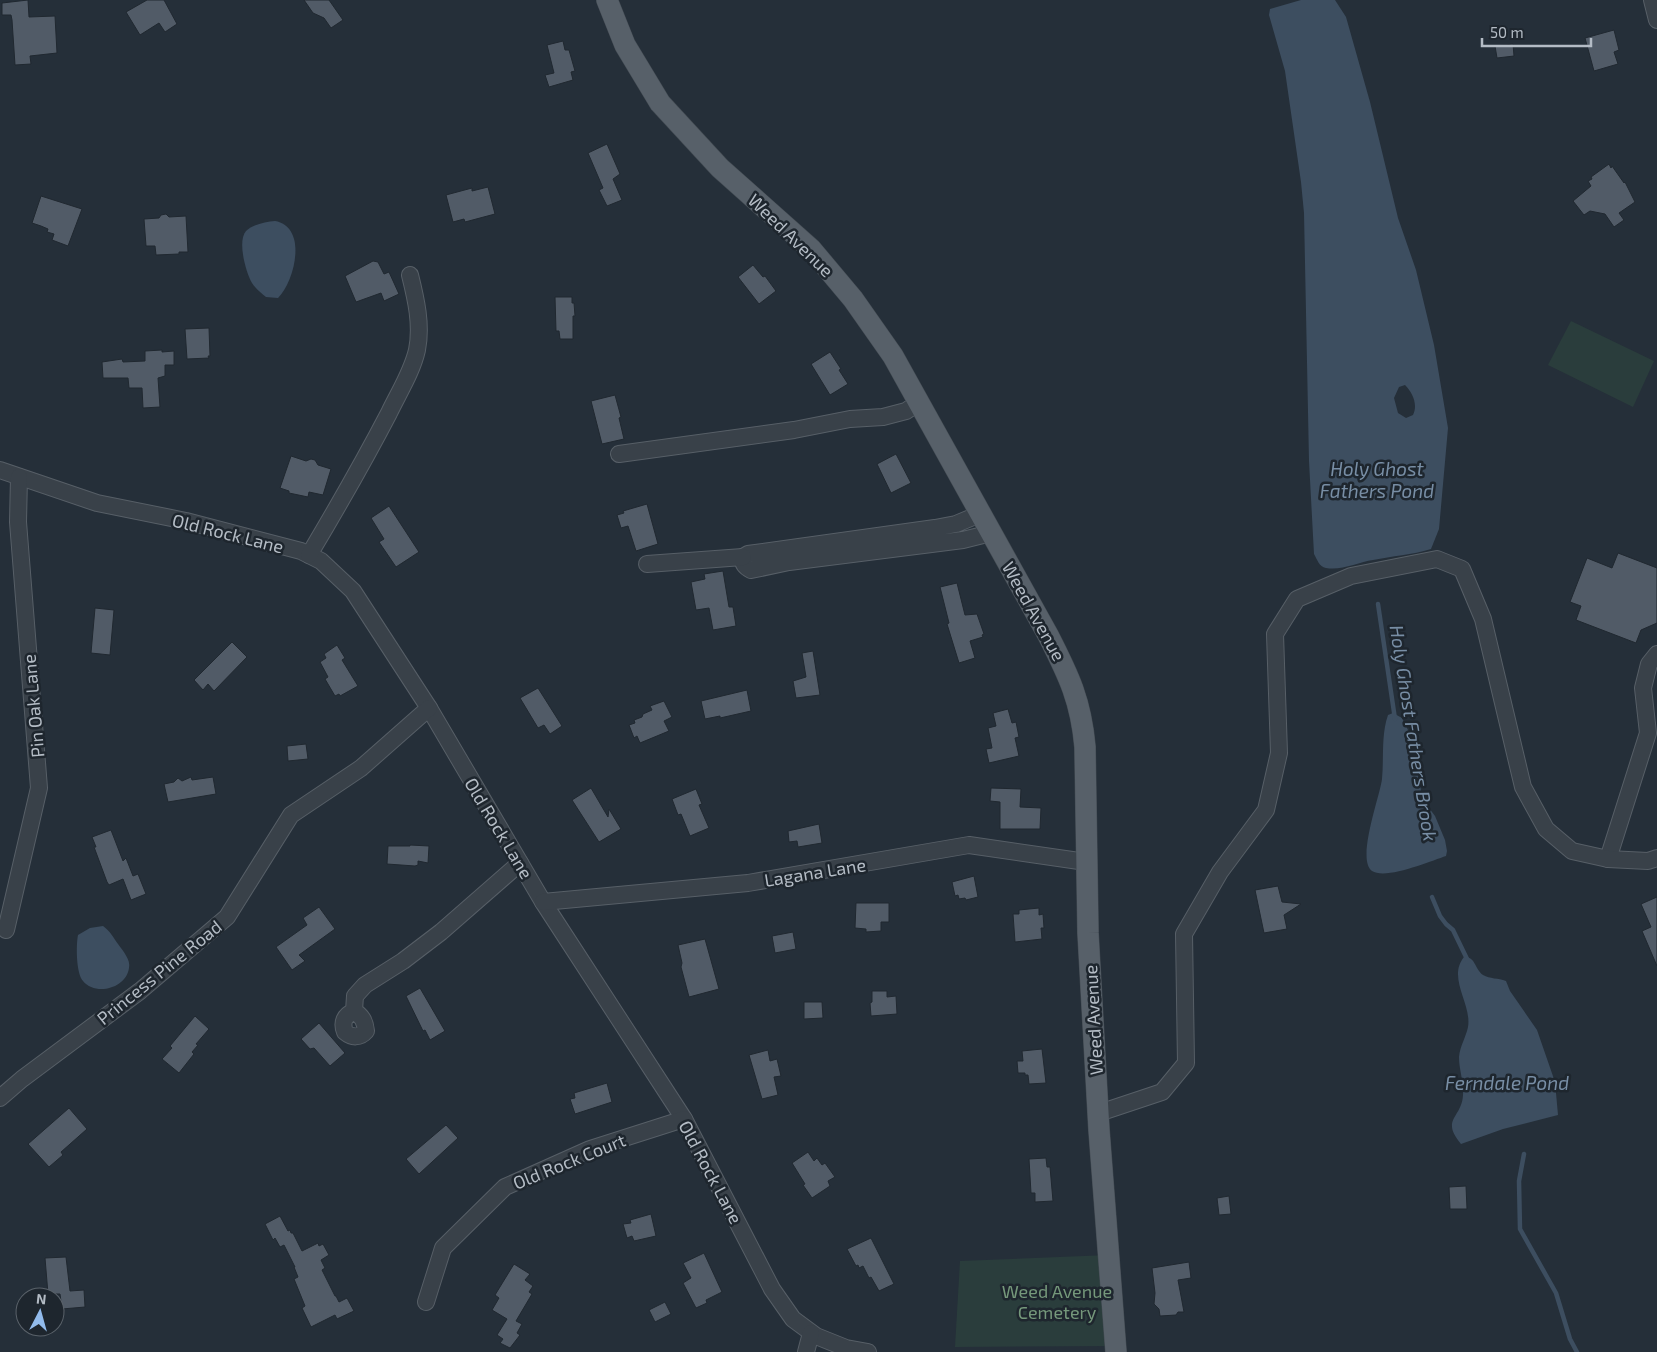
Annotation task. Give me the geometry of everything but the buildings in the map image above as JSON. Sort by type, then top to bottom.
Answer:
[{"type":"main road","name":"Weed Avenue","points":[[607,0],[625,45],[660,103],[720,168],[811,249],[868,319],[892,356],[991,533],[1060,659],[1076,696],[1083,723],[1085,747],[1088,933],[1116,1352]]},
{"type":"street","points":[[1652,0],[1657,20]]},
{"type":"street","points":[[309,555],[362,467],[411,369],[417,349],[418,327],[416,298],[410,275]]},
{"type":"street","points":[[619,454],[794,430],[850,419],[883,417],[906,411],[918,403]]},
{"type":"street","name":"Old Rock Lane","points":[[0,470],[97,503],[217,529],[301,551],[320,561],[354,592],[429,708],[543,902],[684,1119],[772,1289],[794,1319],[811,1333],[846,1348],[868,1352]]},
{"type":"street","name":"Pin Oak Lane","points":[[6,930],[39,788],[18,522],[19,477]]},
{"type":"street","points":[[647,564],[743,557],[748,554],[935,528],[956,524],[980,514]]},
{"type":"street","points":[[743,557],[742,562],[745,567],[751,570],[789,562],[963,540],[991,533]]},
{"type":"street","points":[[1099,1113],[1162,1092],[1186,1063],[1184,934],[1220,872],[1266,810],[1279,753],[1275,634],[1296,599],[1351,576],[1437,559],[1462,569],[1483,619],[1523,787],[1546,829],[1572,851],[1608,859],[1648,861],[1657,858]]},
{"type":"street","points":[[1608,859],[1648,733],[1643,688],[1649,664],[1657,654]]},
{"type":"street","name":"Princess Pine Road","points":[[0,1098],[22,1079],[140,991],[227,917],[290,815],[361,768],[429,708]]},
{"type":"street","name":"Lagana Lane","points":[[543,902],[748,883],[969,845],[1086,862]]},
{"type":"street","points":[[354,1011],[355,996],[365,985],[403,961],[441,932],[520,863]]},
{"type":"street","name":"Old Rock Court","points":[[426,1302],[442,1248],[505,1187],[590,1149],[684,1119]]},
{"type":"street","points":[[806,1352],[811,1333]]},
{"type":"green space","points":[[1571,321],[1654,361],[1633,407],[1548,365]]},
{"type":"green space","name":"Weed Avenue Cemetery","points":[[1109,1255],[1115,1346],[955,1347],[960,1261]]},
{"type":"water","name":"Holy Ghost Fathers Pond","points":[[1301,0],[1335,0],[1346,17],[1370,102],[1398,218],[1416,270],[1434,345],[1448,428],[1439,529],[1431,549],[1417,553],[1332,569],[1322,566],[1314,554],[1309,461],[1304,213],[1285,71],[1269,15],[1270,9]],"holes":[[[1405,385],[1414,399],[1415,407],[1413,415],[1406,418],[1398,413],[1394,398],[1399,387]]]},
{"type":"water","points":[[275,221],[285,225],[292,233],[295,244],[293,268],[284,290],[278,298],[266,297],[254,285],[247,272],[242,249],[243,236],[246,231],[256,225]]},
{"type":"water","points":[[1393,713],[1402,718],[1409,732],[1423,800],[1435,816],[1445,840],[1447,851],[1446,856],[1420,865],[1398,872],[1379,873],[1372,871],[1368,865],[1368,842],[1382,779],[1386,723],[1388,715]]},
{"type":"water","points":[[103,926],[110,932],[128,959],[129,968],[127,975],[122,981],[109,988],[102,989],[88,986],[83,981],[78,966],[77,945],[78,935],[90,928]]},
{"type":"water","name":"Ferndale Pond","points":[[1464,957],[1471,959],[1483,975],[1506,981],[1510,991],[1537,1030],[1555,1082],[1558,1115],[1503,1129],[1461,1144],[1455,1136],[1452,1124],[1462,1103],[1463,1090],[1459,1057],[1468,1027],[1467,1009],[1458,974],[1459,965]]},
{"type":"waterway","name":"Holy Ghost Fathers Brook","points":[[1378,604],[1395,719]]},
{"type":"waterway","name":"Holy Ghost Fathers Brook","points":[[1432,897],[1440,916],[1453,930],[1468,961]]},
{"type":"waterway","name":"Holy Ghost Fathers Brook","points":[[1524,1154],[1519,1181],[1520,1229],[1556,1293],[1570,1339],[1577,1352]]}]
